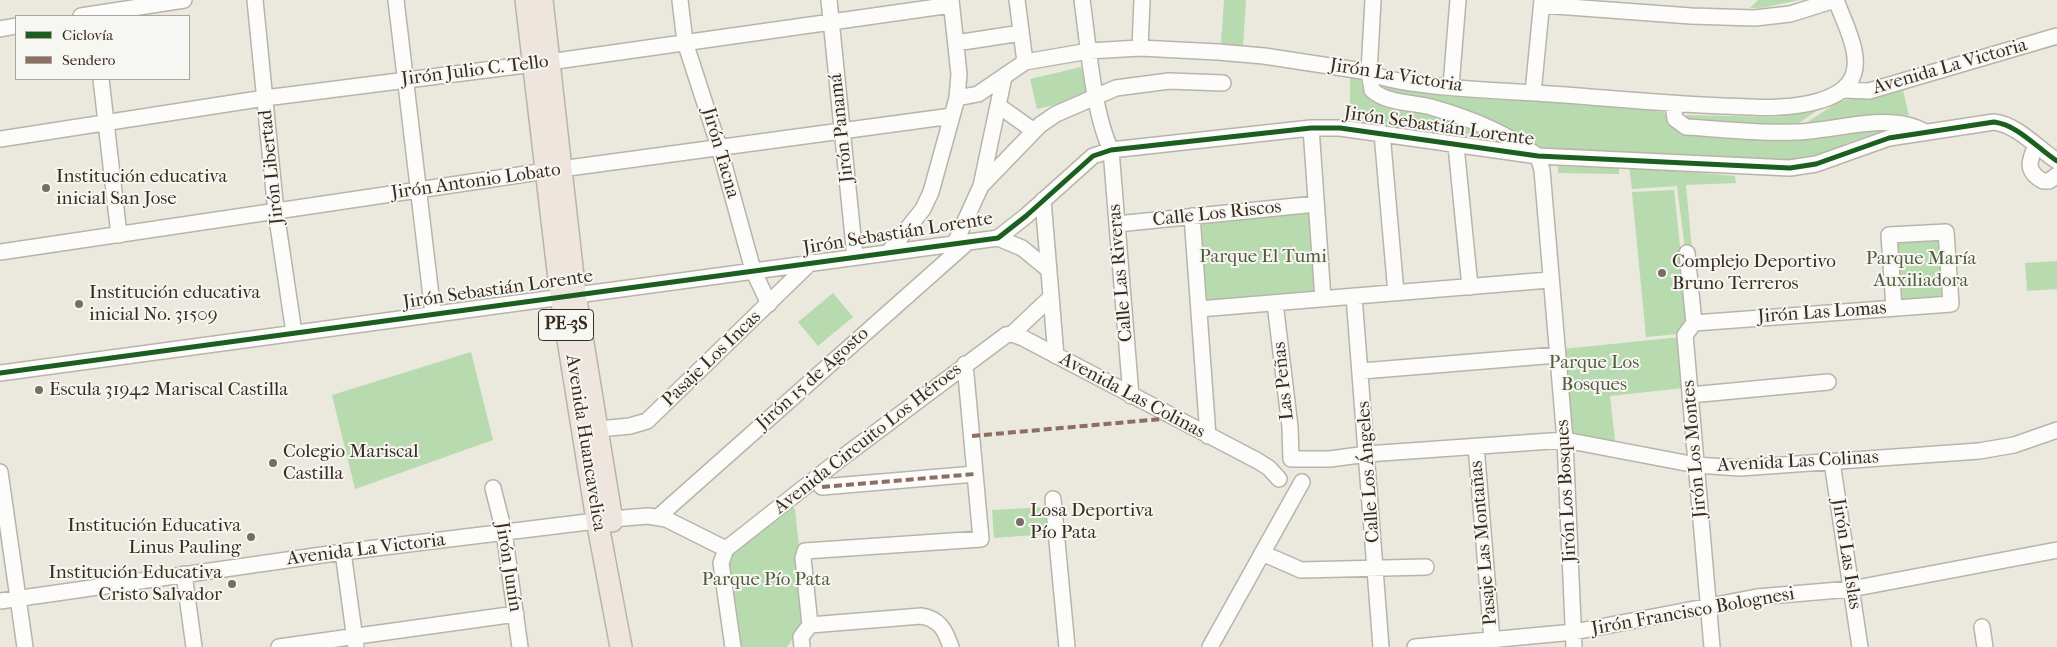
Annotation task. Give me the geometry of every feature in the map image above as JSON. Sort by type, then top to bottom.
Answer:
[{"type":"highway","name":"Avenida Huancavelica","points":[[526,0],[541,62],[568,295],[604,520],[621,647]]},
{"type":"highway","name":"Avenida Huancavelica","points":[[541,62],[542,0]]},
{"type":"highway","name":"Avenida Huancavelica","points":[[568,295],[599,429],[604,520],[634,647]]},
{"type":"street","points":[[95,15],[184,0]]},
{"type":"street","name":"Jirón Libertad","points":[[255,0],[276,212],[294,332]]},
{"type":"street","points":[[396,0],[433,314]]},
{"type":"street","name":"Jirón Tacna","points":[[680,0],[685,42],[719,147],[753,270],[770,304]]},
{"type":"street","name":"Jirón Panamá","points":[[829,0],[841,131],[856,257]]},
{"type":"street","points":[[1017,0],[1025,62]]},
{"type":"street","name":"Calle Las Riveras","points":[[1082,0],[1096,97],[1105,137],[1111,150],[1131,396]]},
{"type":"street","points":[[1140,48],[1142,0]]},
{"type":"street","points":[[1373,0],[1369,72],[1370,87],[1379,95],[1450,113],[1513,139],[1538,156]]},
{"type":"street","points":[[1451,86],[1458,0]]},
{"type":"street","points":[[1533,93],[1542,2],[1647,13],[1755,18],[1790,14],[1835,0],[1854,51],[1855,63],[1854,74],[1842,90]]},
{"type":"street","points":[[888,253],[923,209],[931,192],[957,98],[959,74],[951,2]]},
{"type":"street","name":"Jirón Julio C. Tello","points":[[0,139],[265,98],[685,42],[951,2]]},
{"type":"street","points":[[0,29],[15,26]]},
{"type":"street","points":[[956,42],[1022,33]]},
{"type":"street","name":"Avenida La Victoria","points":[[1842,90],[1869,91],[2057,36]]},
{"type":"street","name":"Jirón La Victoria","points":[[957,98],[978,94],[1025,62],[1089,51],[1140,48],[1264,56],[1369,72],[1382,78],[1451,86],[1672,104],[1777,108],[1806,103],[1834,95],[1842,90]]},
{"type":"street","points":[[961,242],[981,186],[1004,76]]},
{"type":"street","points":[[101,80],[120,235]]},
{"type":"street","points":[[981,186],[1034,131],[1056,114],[1116,88],[1169,81],[1223,83]]},
{"type":"street","points":[[1672,104],[1675,119],[1686,127],[1797,132],[1871,124],[1902,123],[1914,125],[1925,132]]},
{"type":"street","points":[[999,106],[1034,131]]},
{"type":"street","name":"Jirón Antonio Lobato","points":[[0,252],[554,170],[952,116]]},
{"type":"street","name":"Jirón Sebastián Lorente","points":[[0,373],[998,238],[1093,156],[1111,150],[1311,128],[1340,128],[1382,133],[1456,146],[1538,156],[1790,168],[1816,164],[1889,138],[2001,123],[2019,132],[2057,161]]},
{"type":"street","points":[[1311,128],[1323,299]]},
{"type":"street","points":[[1382,133],[1396,293]]},
{"type":"street","points":[[1456,146],[1470,287]]},
{"type":"street","points":[[2036,146],[2028,164],[2029,169],[2042,181],[2049,181],[2057,175]]},
{"type":"street","name":"Jirón Los Bosques","points":[[1538,156],[1542,170],[1565,440],[1574,640]]},
{"type":"street","points":[[1043,200],[1056,356]]},
{"type":"street","name":"Calle Los Riscos","points":[[1117,224],[1316,204]]},
{"type":"street","points":[[1192,216],[1208,436]]},
{"type":"street","name":"Jirón Las Lomas","points":[[1694,323],[1951,304],[1946,232],[1890,235],[1894,308]]},
{"type":"street","points":[[998,238],[1022,248],[1049,270]]},
{"type":"street","name":"Jirón 15 de Agosto","points":[[658,517],[961,242]]},
{"type":"street","name":"Jirón Los Montes","points":[[1687,253],[1694,323],[1685,334],[1712,647]]},
{"type":"street","name":"Pasaje Los Incas","points":[[599,429],[630,426],[647,421],[770,304],[811,262]]},
{"type":"street","points":[[1199,309],[1550,280]]},
{"type":"street","name":"Calle Los Ángeles","points":[[1354,296],[1362,371],[1381,647]]},
{"type":"street","name":"Avenida Circuito Los Héroes","points":[[726,549],[998,339],[1012,334],[1051,297]]},
{"type":"street","name":"Las Peñas","points":[[1275,303],[1290,426],[1291,459]]},
{"type":"street","name":"Avenida Las Colinas","points":[[1012,334],[1251,458],[1269,468],[1280,481]]},
{"type":"street","points":[[1362,371],[1557,355]]},
{"type":"street","points":[[951,647],[940,624],[928,617],[804,636],[804,555],[805,551],[981,539],[965,364]]},
{"type":"street","points":[[1690,395],[1828,382]]},
{"type":"street","name":"Avenida Las Colinas","points":[[1251,458],[1265,460],[1330,459],[1367,454],[1565,440],[1696,465],[1740,468],[1979,451],[2014,445],[2057,430]]},
{"type":"street","name":"Pasaje Las Montañas","points":[[1476,446],[1492,640]]},
{"type":"street","points":[[1210,647],[1218,631],[1288,507],[1303,480],[1303,465],[1291,459],[1278,470],[1280,481],[1286,493],[1288,507]]},
{"type":"street","name":"Avenida Las Colinas","points":[[1303,480],[1314,467],[1330,459]]},
{"type":"street","name":"Jirón Las Islas","points":[[1832,462],[1860,647]]},
{"type":"street","points":[[0,472],[25,647]]},
{"type":"street","points":[[822,488],[975,474]]},
{"type":"street","points":[[1280,481],[1294,486],[1303,480]]},
{"type":"street","name":"Jirón Junín","points":[[493,488],[504,532],[520,647]]},
{"type":"street","points":[[1053,499],[1067,647]]},
{"type":"street","name":"Avenida La Victoria","points":[[0,601],[343,552],[604,520],[658,517],[726,549]]},
{"type":"street","points":[[726,549],[721,563],[732,647]]},
{"type":"street","name":"Jirón Francisco Bolognesi","points":[[1415,647],[1492,640],[1574,640],[1756,597],[1851,589],[2057,550]]},
{"type":"street","points":[[343,552],[356,642]]},
{"type":"street","points":[[1262,553],[1301,570],[1426,567]]},
{"type":"street","points":[[184,574],[194,647]]},
{"type":"street","points":[[279,647],[356,642],[516,614]]},
{"type":"street","points":[[1982,627],[1985,647]]},
{"type":"street","points":[[1218,631],[1222,647]]},
{"type":"green space","points":[[1224,0],[1246,0],[1243,46],[1221,44]]},
{"type":"green space","points":[[1758,0],[1799,0],[1761,8],[1750,8]]},
{"type":"green space","points":[[1081,67],[1088,97],[1037,109],[1030,79]]},
{"type":"green space","points":[[1350,74],[1361,75],[1362,87],[1367,97],[1381,104],[1433,114],[1491,137],[1489,142],[1350,121]]},
{"type":"green space","points":[[1380,83],[1664,112],[1672,125],[1893,128],[1816,155],[1789,162],[1545,149],[1433,101],[1386,90]]},
{"type":"green space","points":[[1902,86],[1909,115],[1800,127],[1838,102]]},
{"type":"green space","points":[[1822,107],[1795,126],[1696,122],[1688,119],[1686,115],[1776,117]]},
{"type":"green space","points":[[1558,166],[1619,168],[1619,174],[1558,173]]},
{"type":"green space","points":[[1629,166],[1735,176],[1736,183],[1686,185],[1692,250],[1685,249],[1677,186],[1632,189]]},
{"type":"green space","name":"Complejo Deportivo Bruno Terreros","points":[[1674,190],[1688,321],[1679,334],[1646,337],[1632,192]]},
{"type":"green space","name":"Parque El Tumi","points":[[1311,211],[1316,294],[1205,302],[1201,223]]},
{"type":"green space","name":"Parque María Auxiliadora","points":[[1941,239],[1945,298],[1901,301],[1896,242]]},
{"type":"green space","points":[[2057,261],[2057,289],[2027,291],[2025,263]]},
{"type":"green space","points":[[833,293],[853,317],[818,346],[798,322]]},
{"type":"green space","name":"Parque Los Bosques","points":[[1680,337],[1684,388],[1610,396],[1615,441],[1571,433],[1563,349]]},
{"type":"green space","points":[[471,352],[493,440],[355,489],[332,395]]},
{"type":"green space","name":"Parque Pío Pata","points":[[793,507],[795,510],[807,617],[787,647],[739,647],[727,564],[731,555]]},
{"type":"green space","name":"Losa Deportiva Pío Pata","points":[[1046,507],[1048,534],[994,538],[992,510]]},
{"type":"marked path","points":[[972,436],[1173,418]]},
{"type":"marked path","points":[[822,487],[975,474]]},
{"type":"cycle path","points":[[0,373],[998,238],[1026,216],[1093,156],[1111,150],[1311,128],[1340,128],[1538,156],[1790,168],[1816,164],[1889,138],[1994,122],[2019,132],[2057,161]]},
{"type":"place","name":"Institución educativa inicial San Jose","points":[[46,188]]},
{"type":"place","name":"Complejo Deportivo Bruno Terreros","points":[[1662,273]]},
{"type":"place","name":"Institución educativa inicial No. 31509","points":[[79,304]]},
{"type":"place","name":"Escula 31942 Mariscal Castilla","points":[[39,390]]},
{"type":"place","name":"Colegio Mariscal Castilla","points":[[273,463]]},
{"type":"place","name":"Losa Deportiva Pío Pata","points":[[1020,522]]},
{"type":"place","name":"Institución Educativa Linus Pauling","points":[[251,537]]},
{"type":"place","name":"Institución Educativa Cristo Salvador","points":[[232,584]]}]
